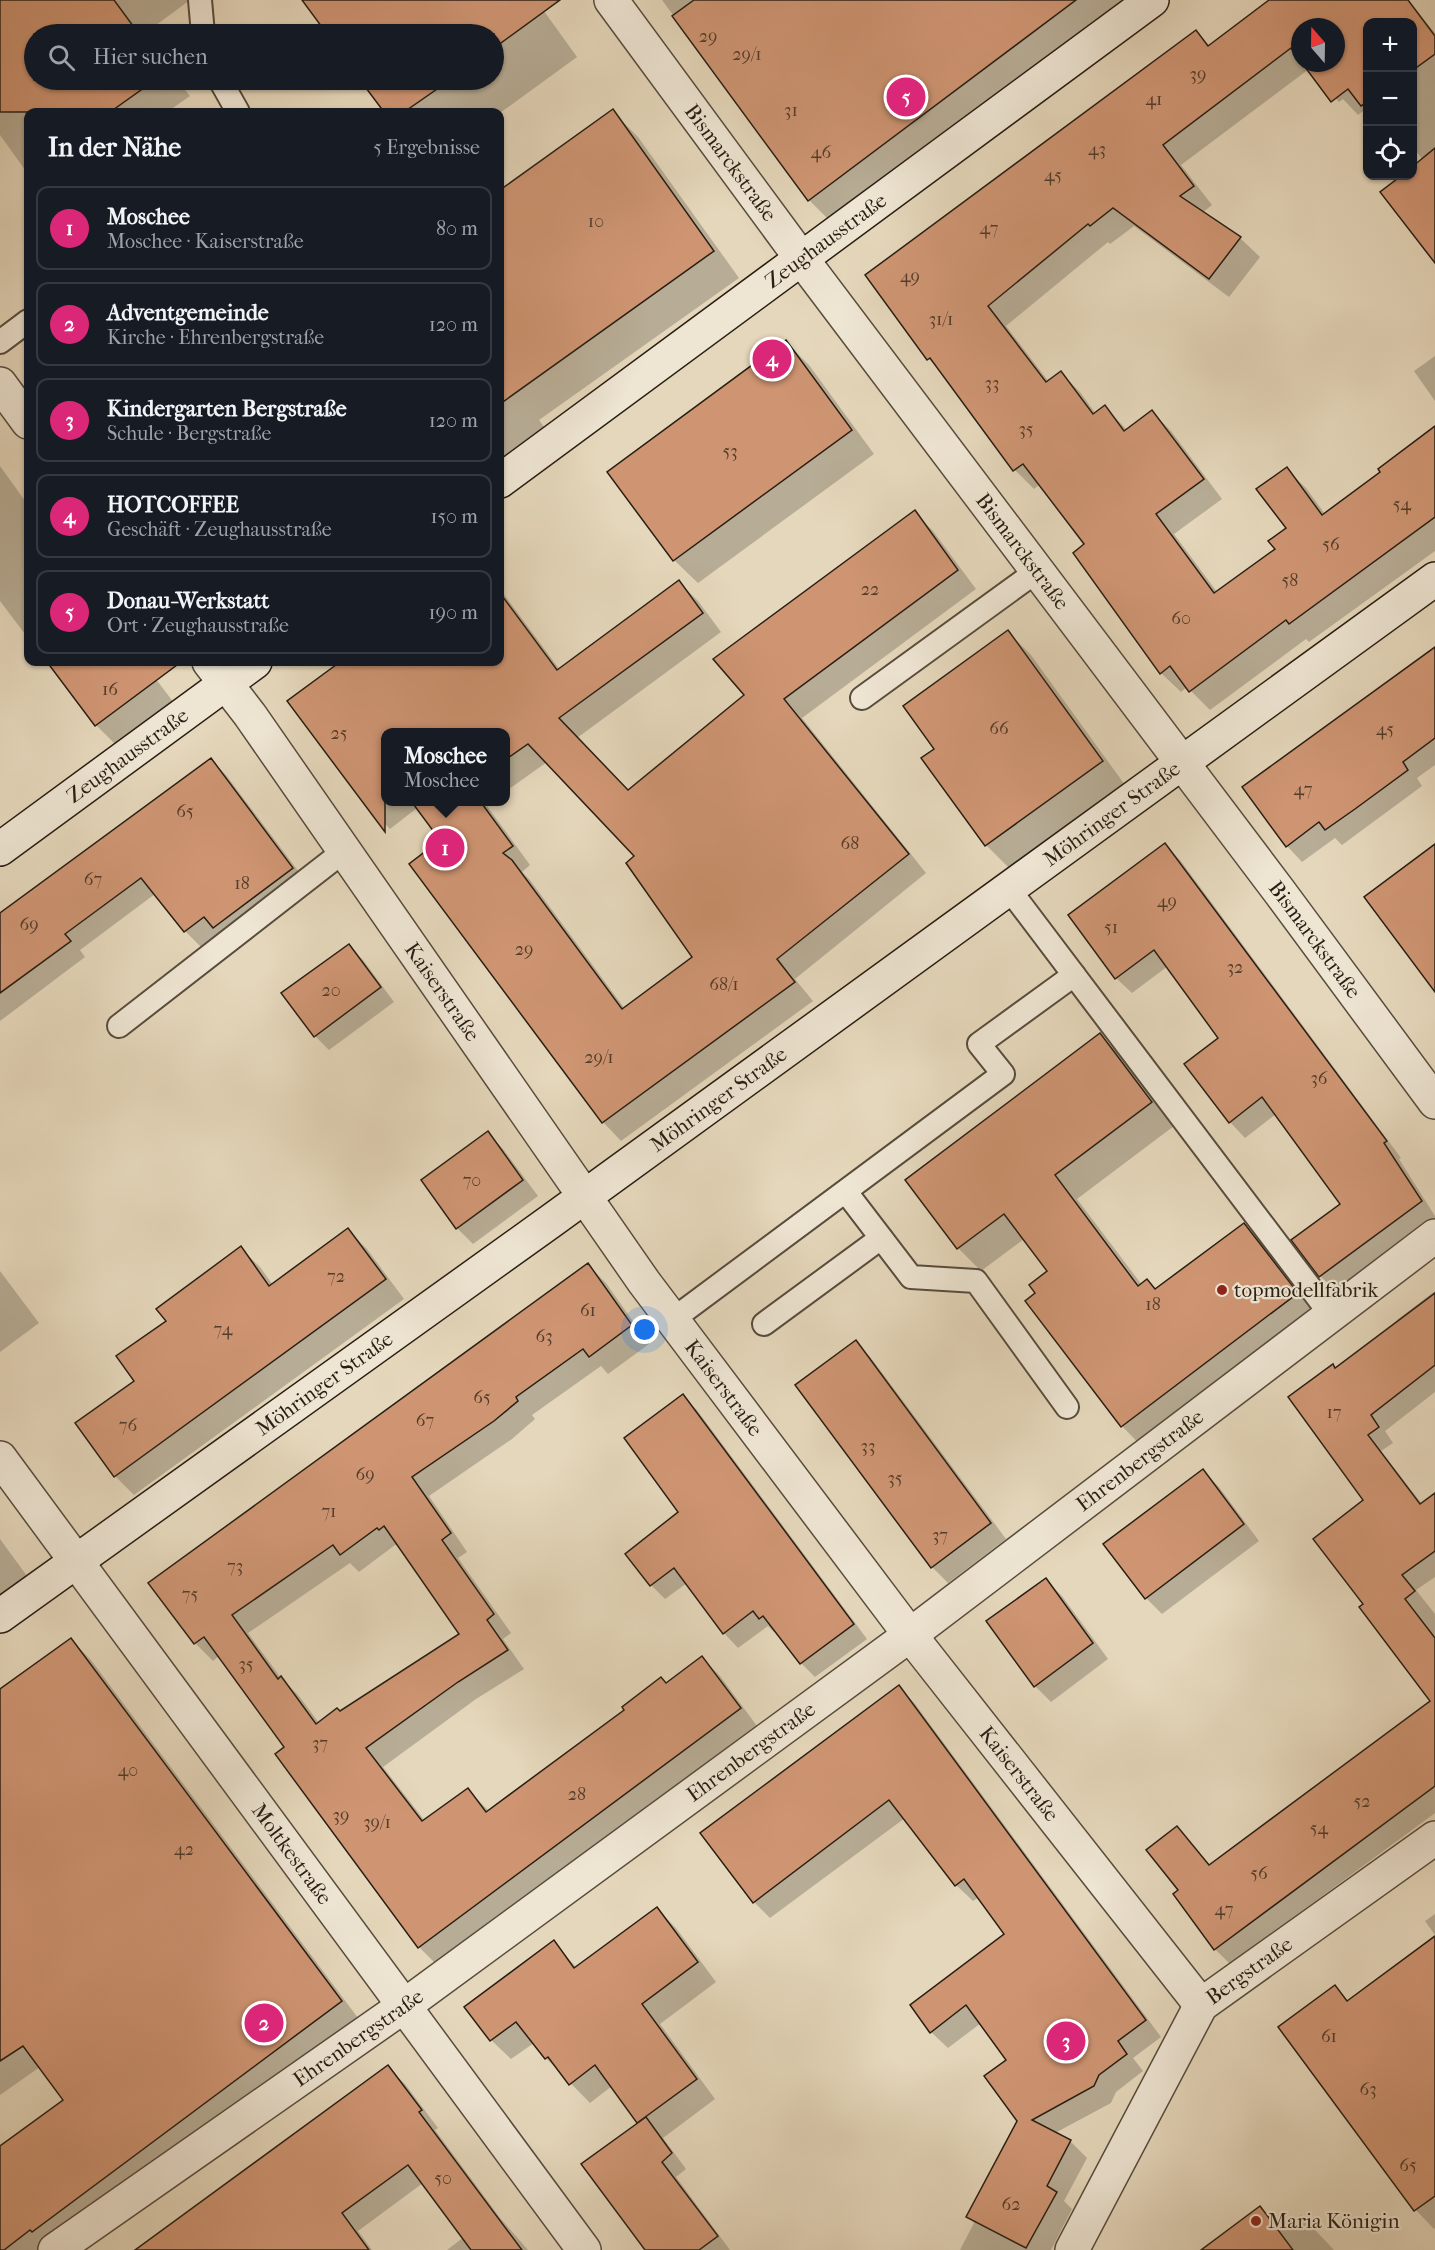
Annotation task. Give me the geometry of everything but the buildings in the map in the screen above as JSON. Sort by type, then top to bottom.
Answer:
[{"type":"street","name":"Bismarckstraße","points":[[611,0],[801,258],[1435,1102]]},
{"type":"street","name":"Zeughausstraße","points":[[504,478],[1152,0]]},
{"type":"street","points":[[0,384],[24,417]]},
{"type":"street","name":"Möhringer Straße","points":[[0,1616],[583,1197],[1435,579]]},
{"type":"street","name":"Zeughausstraße","points":[[0,849],[217,672],[240,666]]},
{"type":"street","name":"Kaiserstraße","points":[[217,672],[344,851],[583,1197],[672,1320],[910,1635],[1201,2005]]},
{"type":"street","name":"Ehrenbergstraße","points":[[55,2250],[404,2006],[910,1635],[1435,1236]]},
{"type":"street","name":"Moltkestraße","points":[[0,1458],[584,2250]]},
{"type":"street","name":"Bergstraße","points":[[1072,2250],[1201,2005],[1435,1838]]},
{"type":"lane","points":[[200,0],[202,24]]},
{"type":"lane","points":[[226,90],[236,108]]},
{"type":"lane","points":[[0,342],[24,324]]},
{"type":"lane","points":[[862,698],[1037,571]]},
{"type":"lane","points":[[119,1026],[344,851]]},
{"type":"lane","points":[[1009,889],[1331,1315]]},
{"type":"lane","points":[[672,1320],[1004,1074],[979,1044],[1074,975]]},
{"type":"lane","points":[[846,1192],[911,1277],[976,1281],[1068,1407]]},
{"type":"lane","points":[[764,1324],[881,1238]]},
{"type":"place","name":"Donau-Werkstatt","points":[[906,97]]},
{"type":"place","name":"HOTCOFFEE","points":[[772,359]]},
{"type":"place","name":"Moschee","points":[[445,848]]},
{"type":"place","name":"topmodellfabrik","points":[[1222,1290]]},
{"type":"place","name":"Adventgemeinde","points":[[264,2023]]},
{"type":"place","name":"Kindergarten Bergstraße","points":[[1066,2041]]},
{"type":"place","name":"Maria Königin","points":[[1256,2221]]}]
